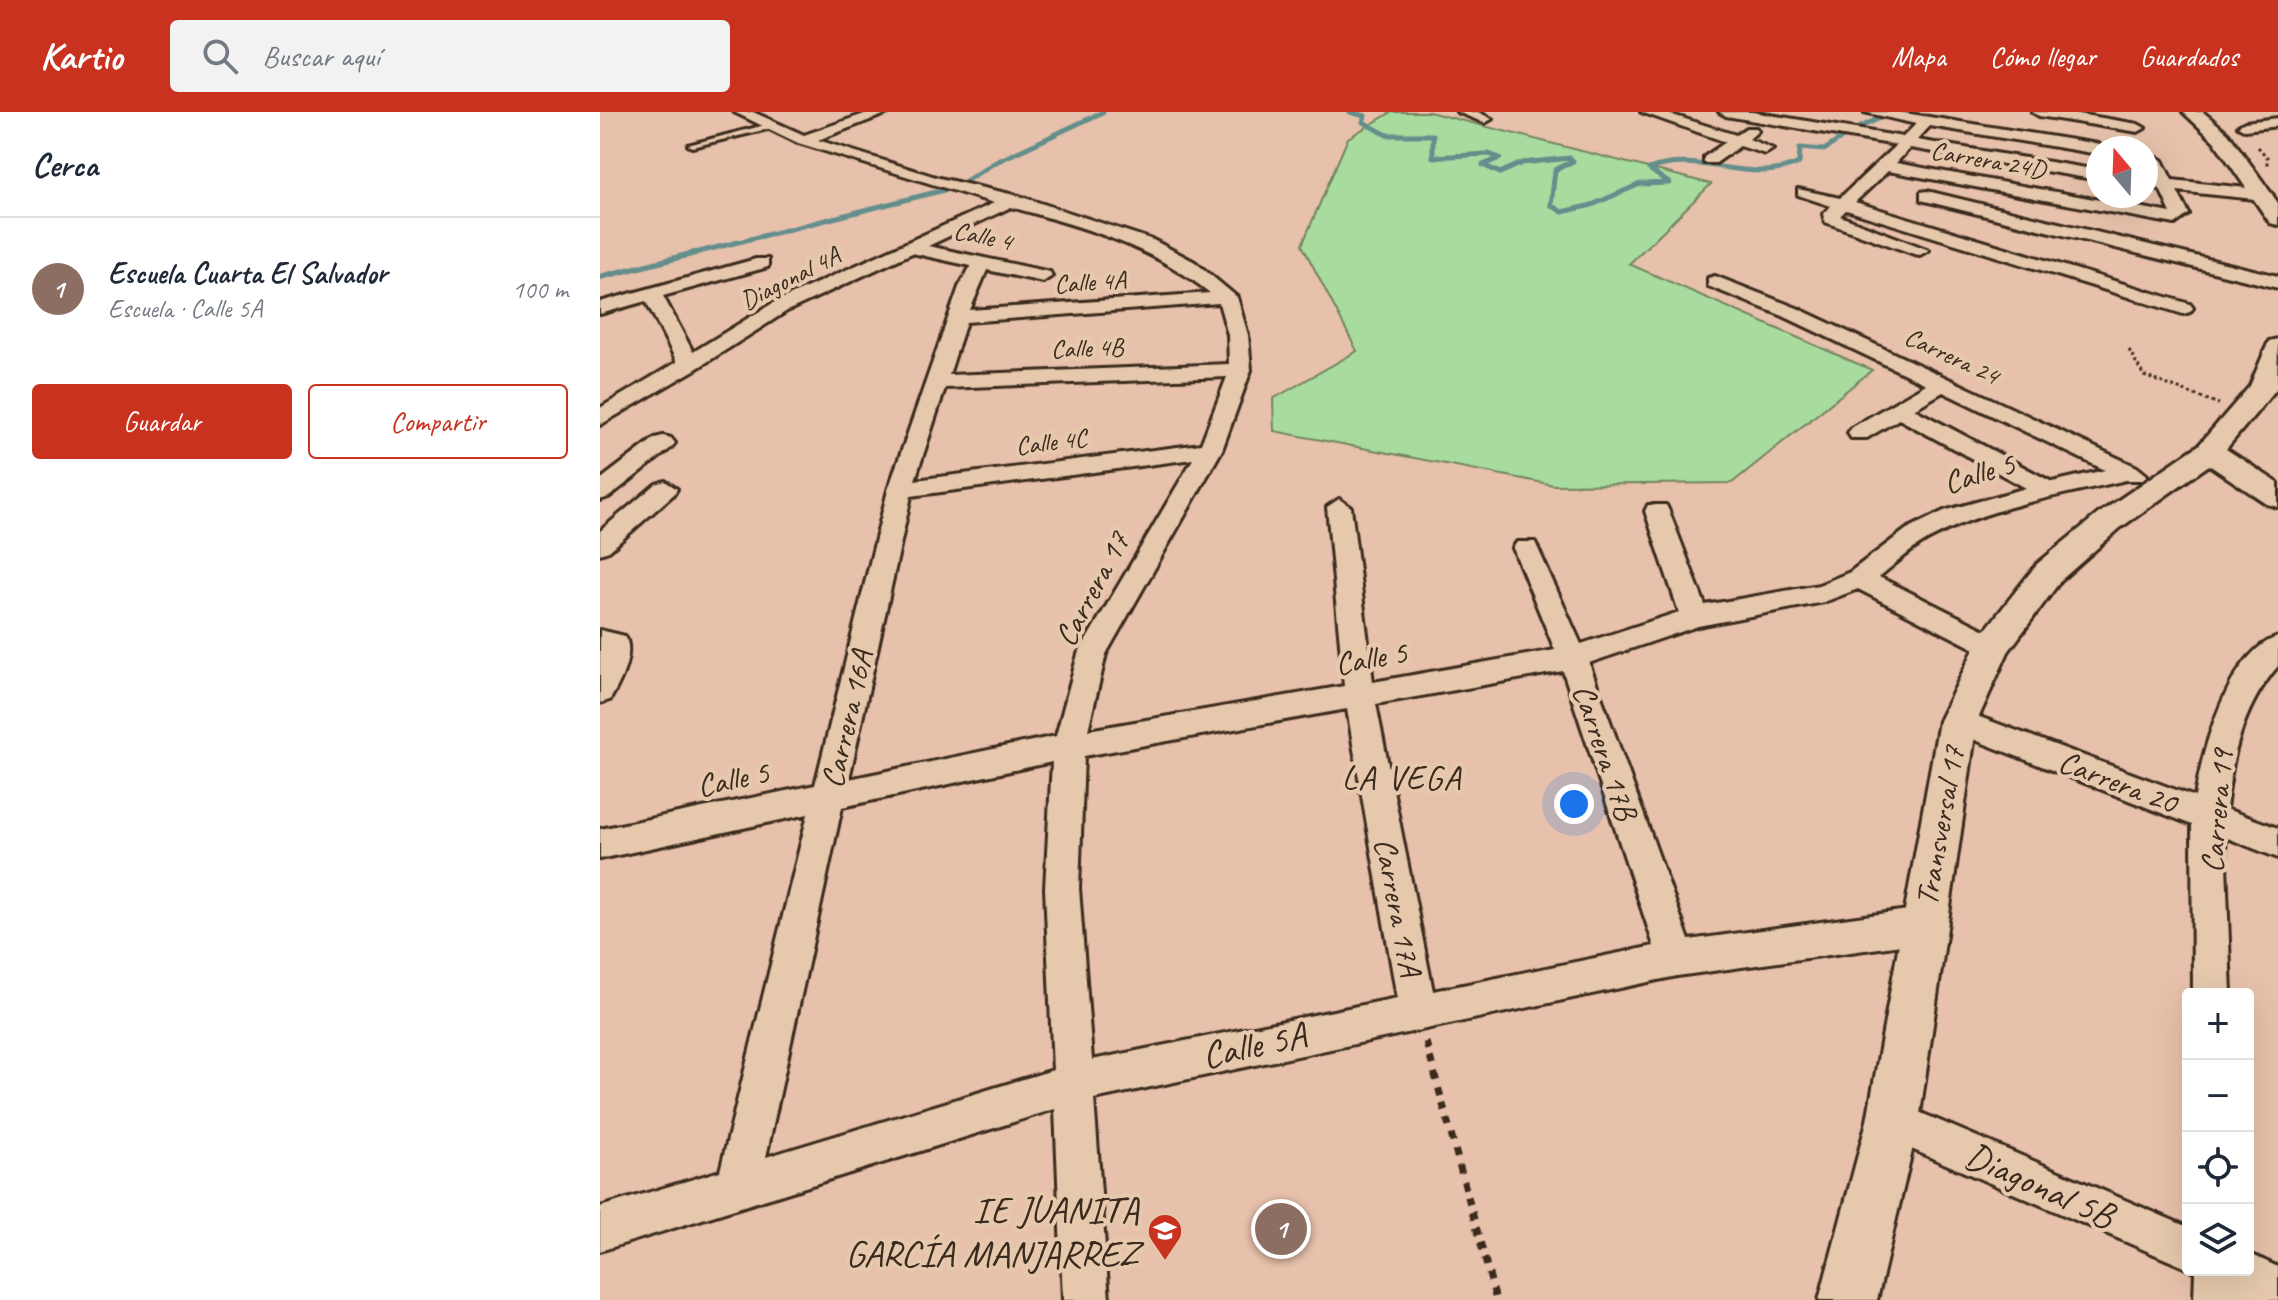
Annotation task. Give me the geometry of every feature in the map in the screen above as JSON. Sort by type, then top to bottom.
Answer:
[{"type":"street","points":[[741,112],[803,140],[933,181],[1013,200],[1147,244],[1188,266],[1227,297]]},
{"type":"street","points":[[803,140],[884,112]]},
{"type":"street","points":[[1464,112],[1485,119]]},
{"type":"street","points":[[1648,112],[1765,149]]},
{"type":"street","points":[[1726,112],[1770,116],[1858,136],[2086,173]]},
{"type":"street","points":[[2039,112],[2138,128]]},
{"type":"street","points":[[2192,112],[2221,137],[2268,193],[2278,218]]},
{"type":"street","points":[[1879,113],[2086,147]]},
{"type":"street","points":[[1710,160],[1770,116]]},
{"type":"street","points":[[1920,250],[1831,218],[1908,144],[1926,121]]},
{"type":"street","points":[[2245,126],[2278,122]]},
{"type":"street","points":[[1968,240],[1995,212],[2049,142]]},
{"type":"street","name":"Carrera 24D","points":[[1885,166],[2175,219],[2180,214],[2166,185]]},
{"type":"street","points":[[2158,167],[2166,185]]},
{"type":"street","points":[[2158,184],[2268,193]]},
{"type":"street","points":[[1804,192],[2183,308]]},
{"type":"street","points":[[1927,196],[2278,282]]},
{"type":"street","name":"Diagonal 4A","points":[[602,411],[689,365],[780,307],[1013,200]]},
{"type":"street","name":"Calle 4","points":[[912,248],[1043,276]]},
{"type":"street","name":"Carrera 16A","points":[[738,1185],[900,490],[968,287],[983,261]]},
{"type":"street","points":[[600,308],[762,263]]},
{"type":"street","name":"Carrera 24","points":[[1715,282],[1943,383],[2146,480]]},
{"type":"street","points":[[652,294],[689,365]]},
{"type":"street","name":"Calle 4A","points":[[958,317],[1227,297]]},
{"type":"street","name":"Carrera 17","points":[[1086,1300],[1071,1084],[1062,888],[1069,746],[1092,654],[1210,450],[1240,370],[1238,335],[1227,297]]},
{"type":"street","name":"Transversal 17","points":[[1848,1300],[1893,1121],[1958,721],[1993,646],[2049,572],[2109,521],[2146,480],[2209,451],[2242,413],[2270,391],[2278,347]]},
{"type":"street","name":"Calle 4B","points":[[935,382],[1240,370]]},
{"type":"street","points":[[1859,433],[1943,383]]},
{"type":"street","points":[[1897,409],[2049,490]]},
{"type":"street","points":[[600,492],[663,443]]},
{"type":"street","name":"Calle 4C","points":[[900,490],[1210,450]]},
{"type":"street","points":[[2209,451],[2278,497]]},
{"type":"street","name":"Calle 5","points":[[600,844],[1069,746],[1573,658],[1695,617],[1793,601],[1859,578],[1916,535],[1953,517],[2049,490],[2146,480]]},
{"type":"street","points":[[600,545],[665,489]]},
{"type":"street","name":"Carrera 17A","points":[[1339,507],[1360,697],[1418,1010]]},
{"type":"street","points":[[1657,511],[1695,617]]},
{"type":"street","name":"Carrera 17B","points":[[1526,548],[1573,658],[1677,959]]},
{"type":"street","points":[[1859,578],[1993,646]]},
{"type":"street","points":[[600,692],[611,666],[608,641]]},
{"type":"street","name":"Carrera 19","points":[[2212,988],[2209,816],[2218,749],[2234,701],[2256,665],[2278,647]]},
{"type":"street","name":"Carrera 20","points":[[1958,721],[2278,843]]},
{"type":"street","name":"Calle 5A","points":[[600,1229],[1071,1084],[1677,959],[1923,925]]},
{"type":"street","name":"Diagonal 5B","points":[[1893,1121],[2182,1246]]},
{"type":"street","points":[[2217,1276],[2217,1300]]},
{"type":"street","points":[[2247,1276],[2278,1291]]},
{"type":"lane","points":[[692,145],[769,126]]},
{"type":"path","points":[[2129,350],[2144,376],[2242,413]]},
{"type":"path","name":"Carrera 17A","points":[[1418,1010],[1496,1300]]},
{"type":"green space","points":[[1392,112],[1429,112],[1711,184],[1629,264],[1872,370],[1732,483],[1554,485],[1274,431],[1273,399],[1357,351],[1302,245],[1348,138]]},
{"type":"waterway","points":[[687,255],[956,187],[994,163],[1103,112]]},
{"type":"waterway","points":[[1350,112],[1365,116],[1363,122],[1387,135],[1433,135],[1433,157],[1489,154],[1500,158],[1483,165],[1500,173],[1522,163],[1570,158],[1573,161],[1555,170],[1551,205],[1562,212],[1592,205],[1640,184],[1669,183],[1649,169],[1668,164],[1687,163],[1762,171],[1780,169],[1799,163],[1800,148],[1824,150],[1854,130],[1893,112]]},
{"type":"waterway","points":[[600,277],[695,253]]},
{"type":"place","name":"Escuela Cuarta El Salvador","points":[[1281,1229]]},
{"type":"place","name":"IE JUANITA GARCÍA MANJARREZ","points":[[1165,1262]]},
{"type":"district","name":"LA VEGA","points":[[1402,777]]}]
